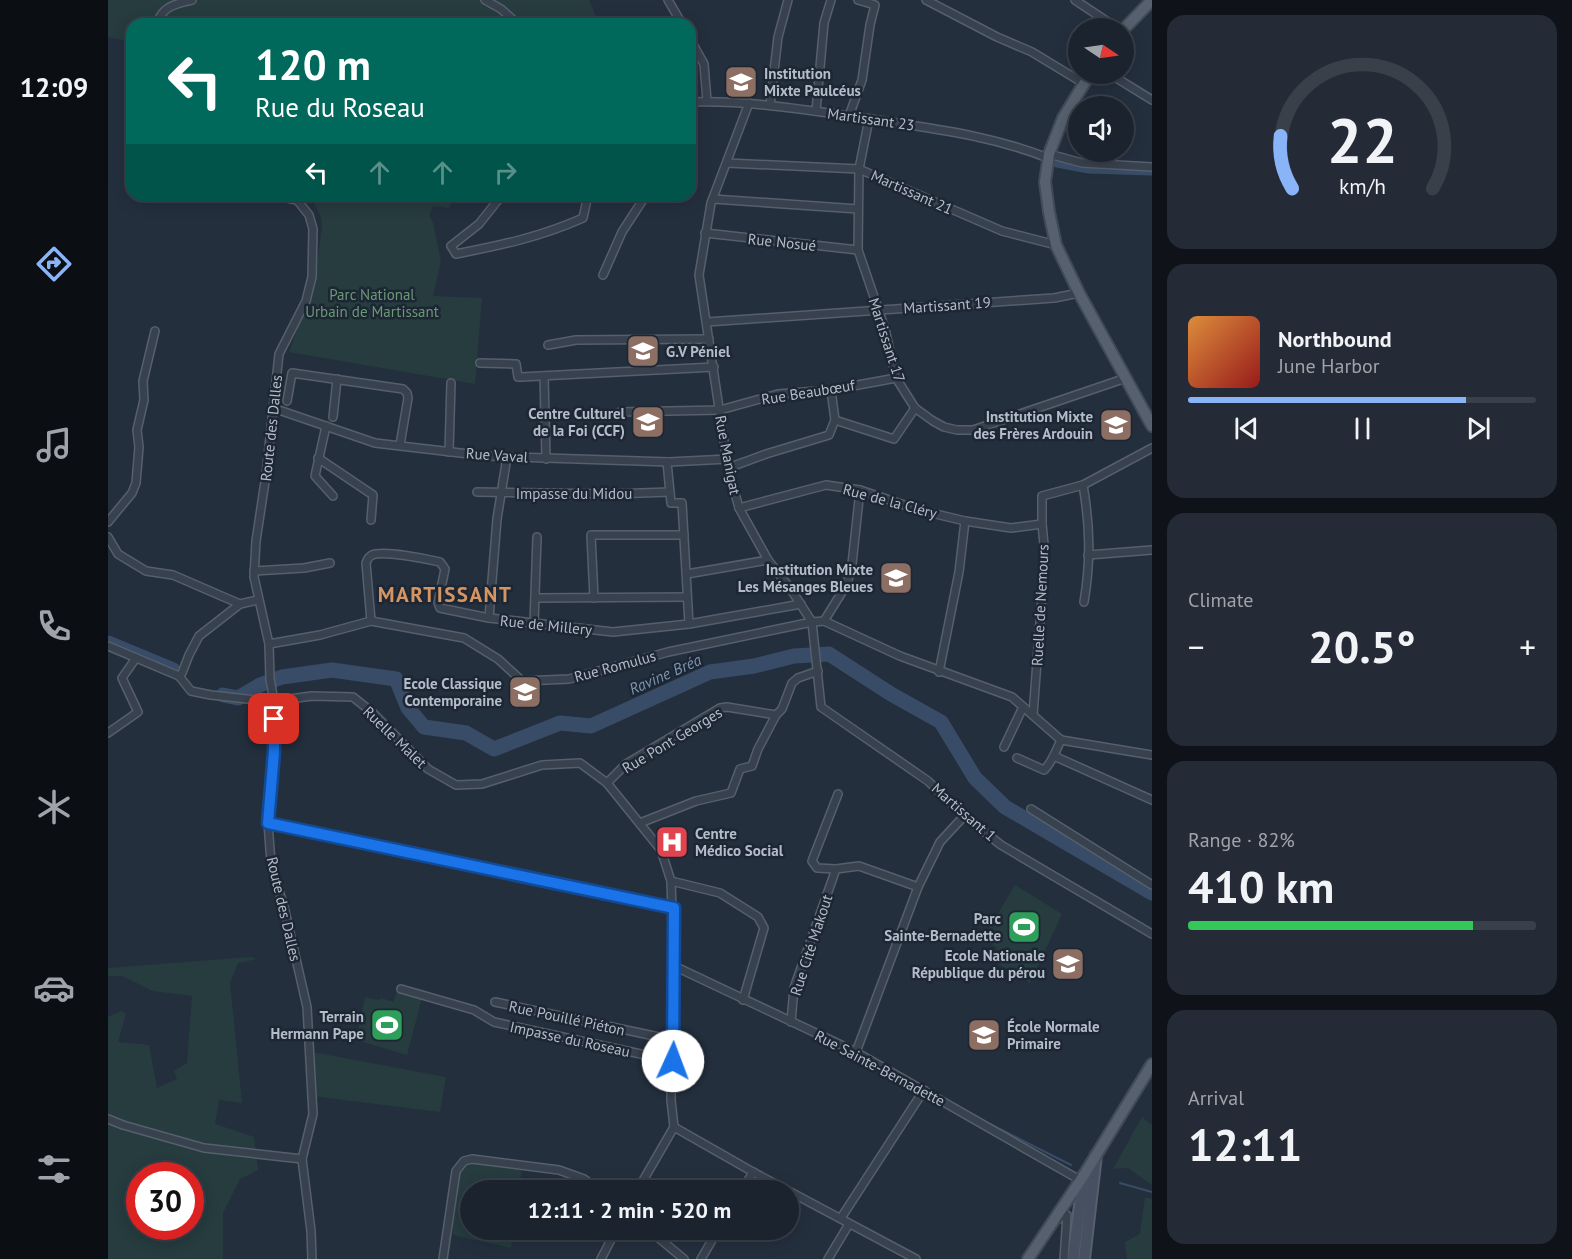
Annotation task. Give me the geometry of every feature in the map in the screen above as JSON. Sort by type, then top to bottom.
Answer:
[{"type":"main road","points":[[1134,19],[1152,0]]},
{"type":"main road","points":[[1082,84],[1063,118],[1048,156],[1045,182],[1049,212],[1056,245],[1079,293],[1152,426]]},
{"type":"main road","points":[[1028,1259],[1152,1064]]},
{"type":"main road","points":[[1084,1259],[1096,1155]]},
{"type":"main road","points":[[1073,1259],[1082,1177]]},
{"type":"street","points":[[159,18],[171,5],[192,0]]},
{"type":"street","points":[[485,0],[511,18]]},
{"type":"street","points":[[668,0],[678,18]]},
{"type":"street","points":[[770,105],[778,37],[788,0]]},
{"type":"street","points":[[816,111],[824,23],[831,0]]},
{"type":"street","points":[[849,116],[862,80],[875,5],[858,0]]},
{"type":"street","points":[[926,0],[997,37],[1032,52],[1068,74]]},
{"type":"street","points":[[1075,0],[1102,18]]},
{"type":"street","points":[[696,50],[704,64],[707,101]]},
{"type":"street","points":[[1126,84],[1152,100]]},
{"type":"street","name":"Martissant 23","points":[[696,102],[770,105],[948,129],[1082,163],[1152,167]]},
{"type":"street","name":"Rue Manigat","points":[[749,103],[713,199],[699,275],[728,468],[739,508],[768,560],[812,622]]},
{"type":"street","name":"Martissant 17","points":[[869,119],[859,169],[858,250],[885,329],[896,378],[915,408],[944,427],[973,430],[1126,378]]},
{"type":"street","name":"Martissant 21","points":[[727,163],[859,169],[1002,231],[1056,245]]},
{"type":"street","points":[[713,199],[858,209]]},
{"type":"street","name":"Route des Dalles","points":[[298,201],[309,215],[313,229],[312,277],[306,301],[279,354],[267,475],[256,541],[254,571],[258,600],[269,644],[270,679],[274,701],[274,752],[268,823],[271,863],[285,911],[307,1007],[313,1114],[302,1159],[312,1259]]},
{"type":"street","points":[[497,201],[479,224],[451,246],[456,254],[531,238],[555,230],[583,218],[587,201]]},
{"type":"street","points":[[603,275],[622,232],[642,201]]},
{"type":"street","name":"Rue Nosué","points":[[705,234],[858,250]]},
{"type":"street","name":"Martissant 19","points":[[707,322],[1054,298],[1079,293]]},
{"type":"street","points":[[108,522],[132,493],[136,483],[139,447],[137,430],[144,400],[143,381],[155,331]]},
{"type":"street","points":[[548,345],[576,340],[709,339]]},
{"type":"street","points":[[480,363],[516,364],[518,377],[714,367]]},
{"type":"street","points":[[287,401],[292,373],[399,388],[407,393],[400,446]]},
{"type":"street","points":[[544,376],[546,459]]},
{"type":"street","name":"Rue Beaubœuf","points":[[620,412],[720,410],[778,394],[831,390],[896,378]]},
{"type":"street","points":[[333,417],[338,379]]},
{"type":"street","points":[[449,452],[451,383]]},
{"type":"street","points":[[728,468],[829,435],[835,420],[831,390]]},
{"type":"street","name":"Rue Vaval","points":[[273,408],[375,443],[449,452],[546,459],[667,462],[728,459]]},
{"type":"street","points":[[835,420],[894,439],[915,408]]},
{"type":"street","points":[[326,426],[315,476],[333,496]]},
{"type":"street","points":[[1084,602],[1089,568],[1089,520],[1083,485],[1152,448]]},
{"type":"street","points":[[489,618],[497,519],[507,457]]},
{"type":"street","points":[[318,458],[373,495],[371,520]]},
{"type":"street","points":[[667,462],[671,503],[682,503],[690,624]]},
{"type":"street","name":"Rue de la Cléry","points":[[739,508],[826,485],[860,490],[919,510],[965,521],[1011,528],[1042,524]]},
{"type":"street","name":"Ruelle de Nemours","points":[[1033,715],[1045,555],[1042,495],[1083,485]]},
{"type":"street","points":[[824,621],[847,584],[852,564],[860,490]]},
{"type":"street","name":"Impasse du Midou","points":[[477,492],[613,494],[670,492]]},
{"type":"street","points":[[939,672],[959,572],[965,521]]},
{"type":"street","points":[[594,598],[591,535],[684,535]]},
{"type":"street","points":[[108,537],[118,554],[146,571],[173,575],[240,604]]},
{"type":"street","points":[[534,623],[537,537]]},
{"type":"street","points":[[1088,555],[1152,550]]},
{"type":"street","name":"Rue de Millery","points":[[371,621],[366,563],[373,555],[385,554],[440,562],[445,569],[438,603],[440,608],[489,618],[613,632],[690,624],[801,604]]},
{"type":"street","points":[[687,574],[768,560]]},
{"type":"street","points":[[254,571],[304,568],[330,562]]},
{"type":"street","points":[[535,598],[687,597]]},
{"type":"street","points":[[179,676],[199,636],[240,604],[258,600]]},
{"type":"street","points":[[269,644],[320,635],[371,621]]},
{"type":"street","name":"Rue Romulus","points":[[371,621],[464,639],[498,658],[522,681],[570,679],[668,652],[812,622]]},
{"type":"street","points":[[812,622],[824,621],[939,672],[1012,697],[1061,740],[1152,755]]},
{"type":"street","name":"Martissant 1","points":[[812,622],[821,707],[928,781],[964,816],[1001,845],[1152,934]]},
{"type":"street","name":"Ruelle Malet","points":[[108,646],[179,676],[191,691],[274,701],[312,696],[353,697],[373,713],[428,769],[456,785],[482,784],[542,765],[580,763],[607,783],[661,850],[671,881],[674,908],[671,1100],[674,1127]]},
{"type":"street","points":[[108,733],[138,712],[122,678],[136,658]]},
{"type":"street","points":[[640,823],[696,801],[731,793],[740,769],[752,766],[758,749],[776,715],[782,709],[792,683],[798,678],[818,671]]},
{"type":"street","name":"Rue Pont Georges","points":[[607,783],[626,764],[720,708],[728,707],[776,715]]},
{"type":"street","points":[[1004,747],[1023,707]]},
{"type":"street","points":[[1017,758],[1044,770],[1061,740]]},
{"type":"street","points":[[1054,756],[1152,800]]},
{"type":"street","points":[[838,794],[812,861],[817,868],[836,869],[859,866],[918,887]]},
{"type":"street","points":[[1031,809],[1152,885]]},
{"type":"street","points":[[856,1052],[918,887],[940,842],[964,816]]},
{"type":"street","points":[[268,823],[674,908]]},
{"type":"street","name":"Rue Cité Makout","points":[[790,1022],[794,988],[836,869]]},
{"type":"street","points":[[671,881],[720,893],[758,917],[764,928],[743,1000]]},
{"type":"street","name":"Rue Sainte-Bernadette","points":[[674,966],[856,1052],[1082,1177]]},
{"type":"street","name":"Impasse du Roseau","points":[[401,989],[474,1010],[494,1022],[673,1061]]},
{"type":"street","name":"Rue Pouillé Piéton","points":[[495,1002],[673,1040]]},
{"type":"street","points":[[842,1218],[924,1090]]},
{"type":"street","points":[[108,1119],[204,1148],[302,1159]]},
{"type":"street","points":[[643,1180],[674,1127],[916,1259]]},
{"type":"street","points":[[442,1259],[456,1171],[464,1161],[472,1159],[559,1170],[585,1180]]},
{"type":"street","points":[[748,1180],[753,1172]]},
{"type":"street","points":[[1034,1259],[1064,1213],[1068,1220],[1064,1259]]},
{"type":"street","points":[[828,1259],[849,1224]]},
{"type":"street","points":[[601,1259],[611,1240]]},
{"type":"street","points":[[661,1240],[684,1259]]},
{"type":"street","points":[[701,1259],[712,1240]]},
{"type":"green space","points":[[108,0],[589,0],[596,18],[126,18],[126,41],[108,37]]},
{"type":"green space","name":"Parc National Urbain de Martissant","points":[[313,201],[452,201],[449,208],[433,206],[429,215],[433,223],[441,261],[433,296],[482,298],[475,384],[289,352],[315,281],[321,217]]},
{"type":"green space","name":"Parc Sainte-Bernadette","points":[[1015,885],[1062,914],[1030,983],[992,960],[997,948],[983,939]]},
{"type":"green space","points":[[251,957],[257,959],[238,963],[230,983],[242,1103],[219,1100],[215,1124],[254,1137],[258,1170],[240,1179],[223,1213],[223,1259],[108,1259],[108,1017],[122,1011],[126,1014],[118,1042],[149,1045],[157,1088],[177,1079],[174,1071],[187,1063],[192,996],[153,991],[122,976],[108,976],[108,968]]},
{"type":"green space","name":"Terrain Hermann Pape","points":[[397,989],[422,998],[407,1055],[356,1040],[365,997],[394,1002]]},
{"type":"green space","points":[[312,1052],[446,1077],[440,1112],[312,1096]]},
{"type":"green space","points":[[1142,1117],[1152,1125],[1152,1185],[1128,1168],[1113,1169]]},
{"type":"green space","points":[[472,1159],[522,1169],[520,1180],[460,1180],[460,1237],[453,1235],[455,1174]]},
{"type":"green space","points":[[1145,1197],[1152,1199],[1152,1259],[1127,1259],[1125,1242],[1140,1234]]},
{"type":"green space","points":[[475,1240],[512,1240],[511,1248]]},
{"type":"waterway","points":[[1057,163],[1089,169],[1152,171]]},
{"type":"waterway","name":"Ravine Bréa","points":[[108,643],[173,670]]},
{"type":"waterway","name":"Ravine Bréa","points":[[223,695],[238,698],[260,685],[282,677],[332,670],[396,679],[408,708],[424,727],[466,733],[494,749],[560,723],[591,726],[710,672],[754,666],[794,656],[829,654],[891,694],[941,722],[975,778],[1005,807],[1152,893]]},
{"type":"waterway","points":[[990,1124],[1071,1165]]},
{"type":"waterway","points":[[1120,1183],[1152,1192]]},
{"type":"place","name":"Institution Mixte Paulcéus","points":[[741,82]]},
{"type":"place","name":"G.V Péniel","points":[[643,351]]},
{"type":"place","name":"Centre Culturel de la Foi (CCF)","points":[[648,422]]},
{"type":"place","name":"Institution Mixte des Frères Ardouin","points":[[1116,425]]},
{"type":"place","name":"Institution Mixte Les Mésanges Bleues","points":[[896,578]]},
{"type":"place","name":"Ecole Classique Contemporaine","points":[[525,692]]},
{"type":"place","name":"Centre Médico Social","points":[[672,842]]},
{"type":"place","name":"Parc Sainte-Bernadette","points":[[1024,927]]},
{"type":"place","name":"Ecole Nationale République du pérou","points":[[1068,964]]},
{"type":"place","name":"Terrain Hermann Pape","points":[[387,1025]]},
{"type":"place","name":"École Normale Primaire","points":[[984,1035]]},
{"type":"district","name":"MARTISSANT","points":[[445,594]]},
{"type":"route","points":[[274,719],[274,752],[268,823],[674,908],[673,1061]]}]
